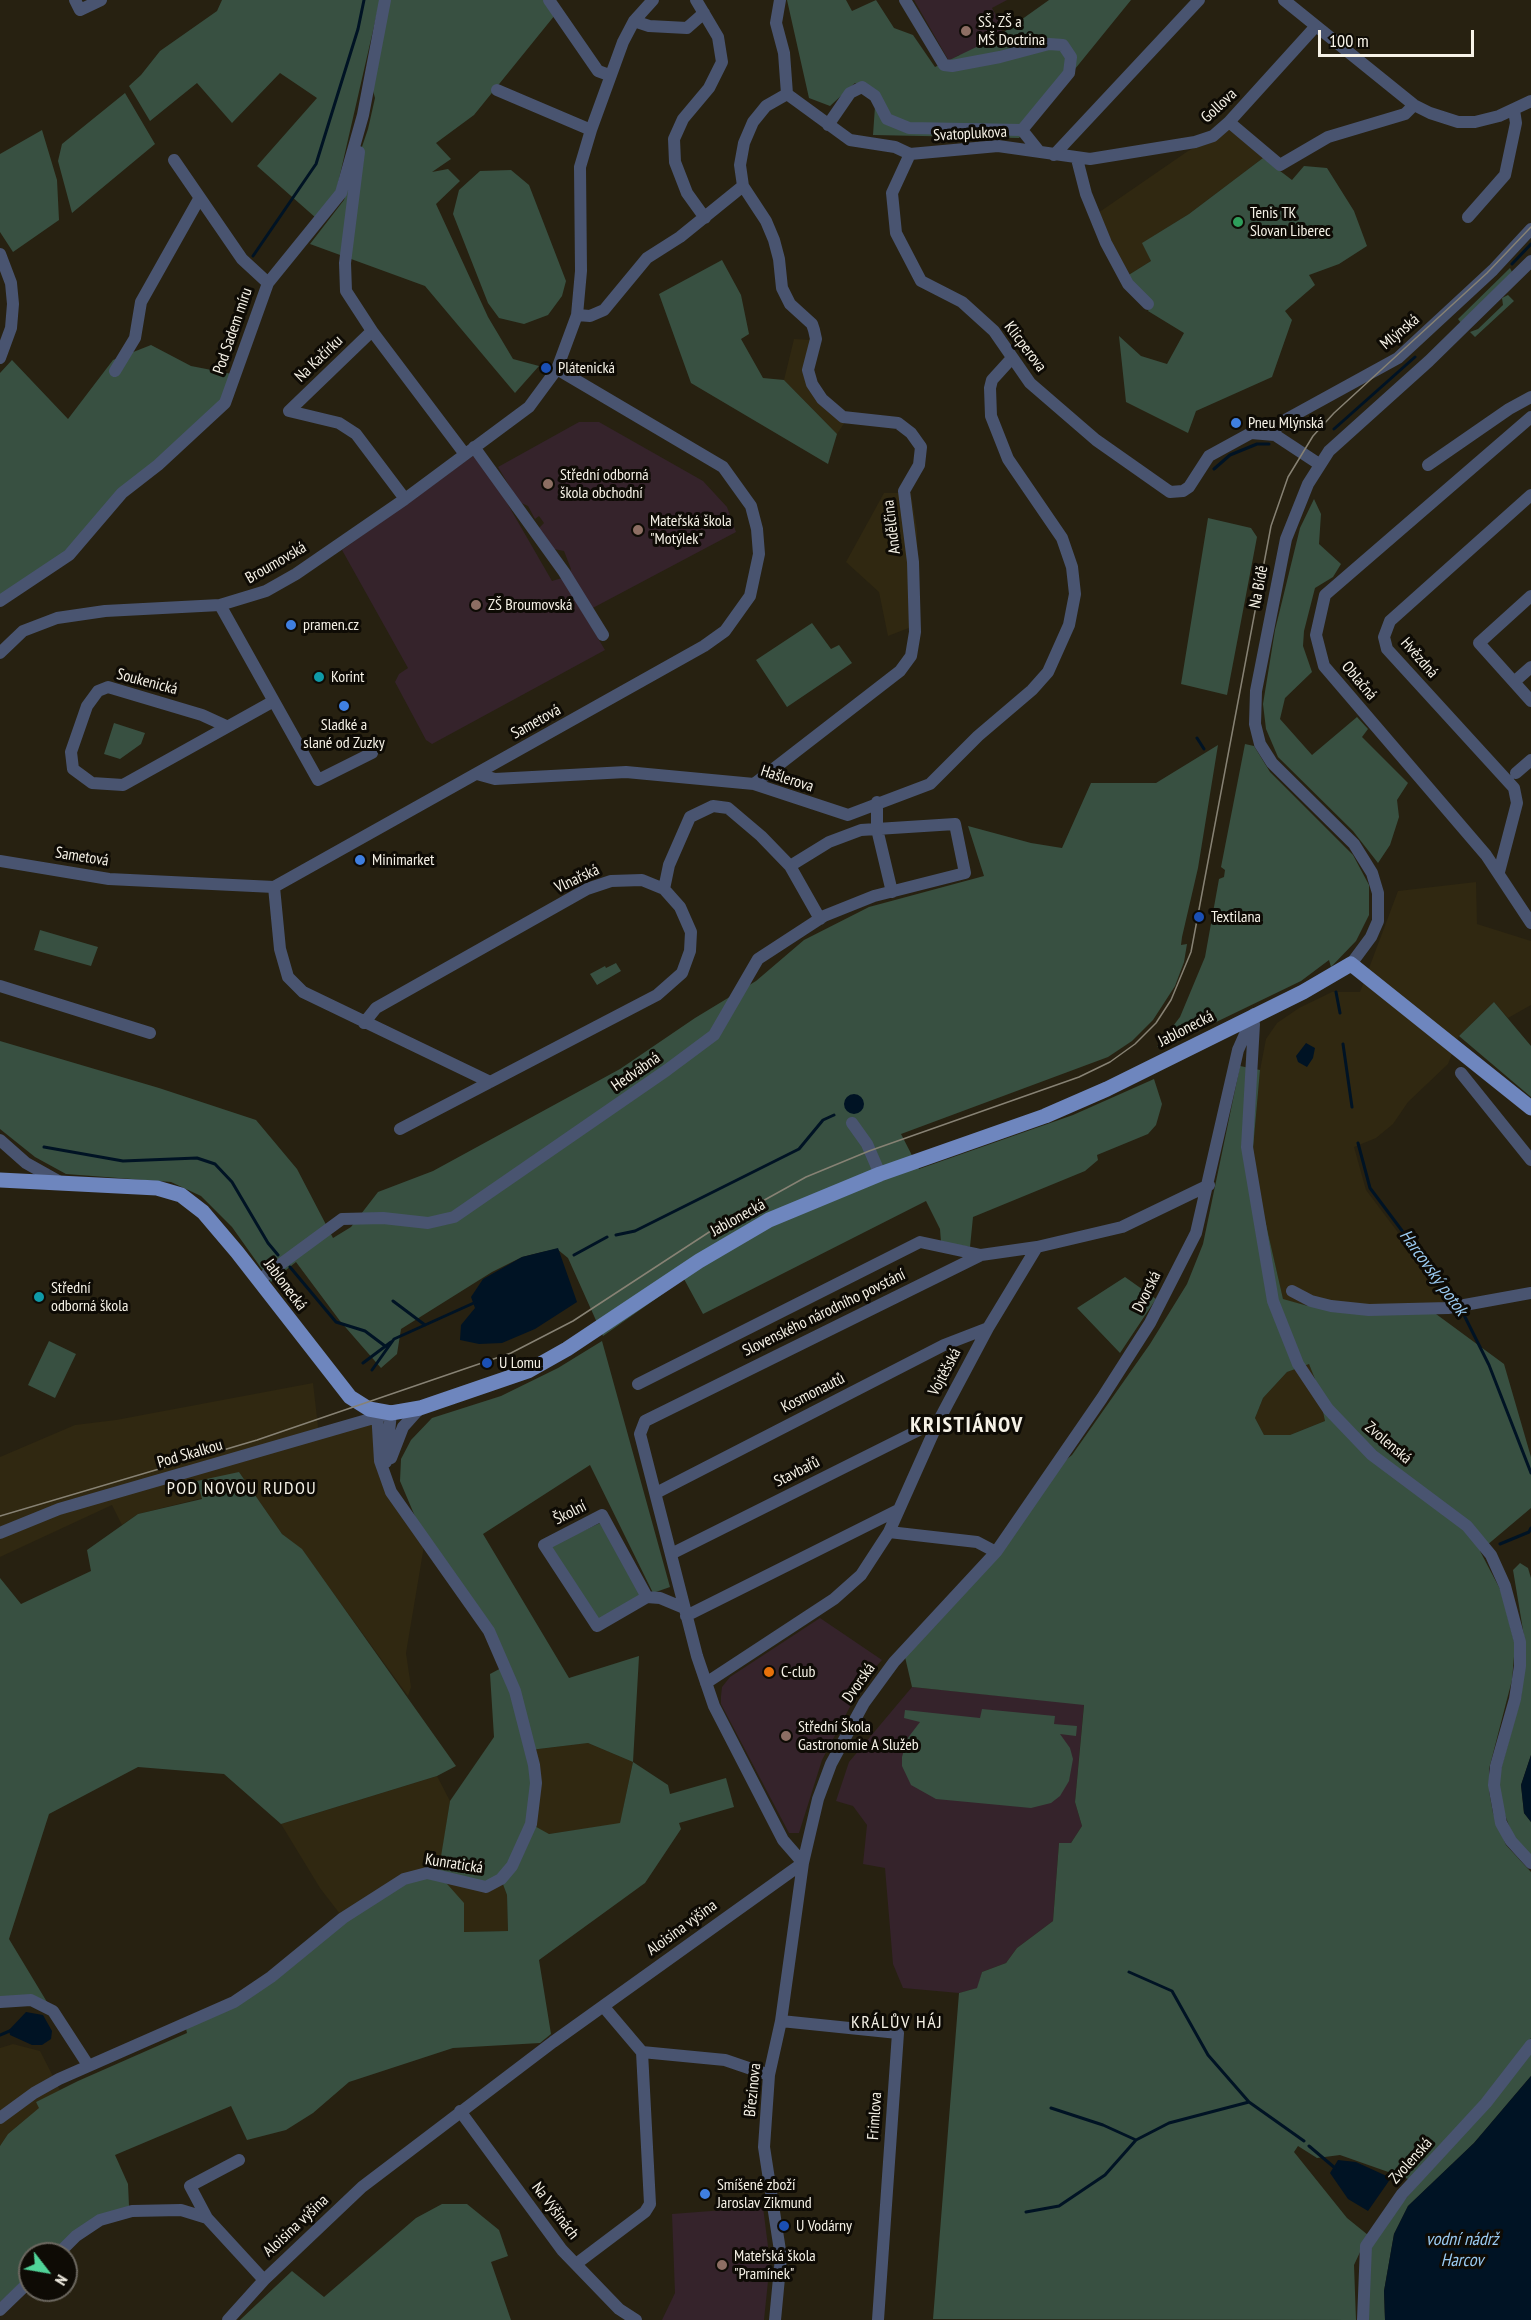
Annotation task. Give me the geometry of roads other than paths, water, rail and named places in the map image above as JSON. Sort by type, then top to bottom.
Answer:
[{"type":"main road","name":"Jablonecká","points":[[0,1180],[157,1188],[181,1195],[203,1212],[259,1280],[342,1388],[358,1404],[381,1414],[420,1408],[528,1371],[567,1349],[707,1256],[769,1220],[880,1174],[1045,1116],[1107,1089],[1254,1014],[1303,992],[1350,964]]},
{"type":"main road","points":[[1350,964],[1531,1108]]},
{"type":"street","points":[[77,5],[101,0]]},
{"type":"street","name":"Pod Sadem míru","points":[[0,601],[69,555],[122,493],[158,465],[225,403],[268,283],[341,193],[363,115],[385,0]]},
{"type":"street","points":[[549,0],[598,71],[609,75]]},
{"type":"street","points":[[653,0],[634,21],[609,75],[580,167],[581,271],[577,315],[590,316],[604,310],[634,270],[647,258],[705,218],[743,186]]},
{"type":"street","points":[[696,0],[718,37],[722,62],[709,88],[683,119],[674,139],[675,162],[687,193],[705,218]]},
{"type":"street","points":[[780,0],[776,23],[784,53],[787,94]]},
{"type":"street","points":[[905,0],[944,65],[952,66],[1000,57],[1049,44],[1063,45],[1071,57],[1070,73],[1022,130]]},
{"type":"street","points":[[1054,155],[1199,0]]},
{"type":"street","points":[[1284,0],[1414,105],[1458,122],[1485,120],[1514,110],[1531,101]]},
{"type":"street","points":[[634,21],[649,26],[687,28],[704,13]]},
{"type":"street","name":"Gollova","points":[[1054,155],[1077,159],[1195,142],[1213,136],[1229,122],[1316,26]]},
{"type":"street","points":[[828,125],[850,93],[861,87],[875,96],[887,119],[909,128],[1022,130]]},
{"type":"street","points":[[497,90],[591,130]]},
{"type":"street","name":"Svatoplukova","points":[[787,94],[850,140],[895,147],[910,154],[998,146],[1038,150],[1054,155]]},
{"type":"street","name":"Andělčina","points":[[754,784],[900,671],[911,656],[915,632],[913,562],[904,491],[919,465],[921,447],[911,433],[898,423],[843,417],[822,399],[812,384],[808,370],[816,339],[812,324],[790,304],[782,288],[780,259],[774,240],[766,222],[743,186],[740,165],[744,143],[753,122],[765,106],[787,94]]},
{"type":"street","points":[[1229,122],[1280,165],[1328,138],[1405,114],[1414,105]]},
{"type":"street","points":[[1468,217],[1505,175],[1516,123],[1514,110]]},
{"type":"street","points":[[363,115],[345,263],[346,291],[372,332],[469,450],[564,572],[603,635]]},
{"type":"street","points":[[1022,130],[1038,150]]},
{"type":"street","name":"Klicperova","points":[[910,154],[892,193],[896,233],[921,282],[962,302],[994,331],[1030,383],[1096,440],[1164,490],[1183,491]]},
{"type":"street","points":[[1077,159],[1086,194],[1102,236],[1128,284],[1148,304]]},
{"type":"street","points":[[174,160],[242,259],[268,283]]},
{"type":"street","points":[[115,371],[135,338],[141,302],[199,199]]},
{"type":"street","name":"Mlýnská","points":[[1183,491],[1190,487],[1209,456],[1251,433],[1270,433],[1287,419],[1398,358],[1493,270],[1531,230]]},
{"type":"street","points":[[0,254],[11,283],[14,304],[11,328],[0,358]]},
{"type":"street","name":"Na Bídě","points":[[1350,964],[1371,937],[1378,921],[1378,893],[1372,873],[1354,844],[1272,763],[1260,744],[1255,724],[1256,691],[1286,539],[1296,510],[1319,464],[1329,451],[1429,361],[1531,261]]},
{"type":"street","name":"Broumovská","points":[[1,648],[23,631],[57,618],[105,611],[220,605],[266,591],[296,574],[529,407],[557,369],[577,315]]},
{"type":"street","name":"Na Kačírku","points":[[372,332],[289,411],[339,423],[356,434],[405,498]]},
{"type":"street","name":"Hašlerova","points":[[477,774],[495,779],[626,772],[754,784],[848,815],[877,802],[930,784],[1048,672],[1069,625],[1075,594],[1072,567],[1062,538],[1008,459],[991,417],[992,380],[1012,358]]},
{"type":"street","name":"Sametová","points":[[0,861],[109,879],[274,887],[704,646],[725,631],[750,596],[759,554],[758,529],[751,506],[723,466],[557,369]]},
{"type":"street","points":[[1428,465],[1509,409],[1531,397]]},
{"type":"street","name":"Oblačná","points":[[1531,417],[1325,595],[1316,634],[1324,666],[1499,872],[1531,923]]},
{"type":"street","points":[[1270,433],[1319,464]]},
{"type":"street","name":"Hvězdná","points":[[1499,872],[1517,803],[1514,788],[1387,649],[1384,637],[1390,621],[1531,495]]},
{"type":"street","points":[[1531,596],[1479,643],[1531,701]]},
{"type":"street","points":[[220,605],[272,702],[318,780],[372,753]]},
{"type":"street","points":[[1514,682],[1531,667]]},
{"type":"street","name":"Soukenická","points":[[226,726],[202,715],[108,687],[98,691],[87,706],[72,752],[73,769],[92,783],[123,785],[272,702]]},
{"type":"street","points":[[1516,773],[1531,760]]},
{"type":"street","points":[[877,802],[877,829],[892,892]]},
{"type":"street","points":[[400,1129],[657,995],[682,973],[690,951],[691,932],[680,907],[664,889],[669,865],[690,817],[713,806],[728,808],[761,836],[790,866],[820,919]]},
{"type":"street","name":"Hedvábná","points":[[259,1280],[342,1219],[383,1218],[428,1223],[454,1217],[714,1035],[758,959],[820,919],[874,896],[965,873],[955,824],[877,829]]},
{"type":"street","points":[[790,866],[829,842],[861,830],[877,829]]},
{"type":"street","name":"Vlnařská","points":[[364,1023],[376,1008],[587,889],[611,881],[642,880],[664,889]]},
{"type":"street","points":[[274,887],[280,949],[288,977],[303,992],[490,1082]]},
{"type":"street","points":[[0,986],[150,1033]]},
{"type":"street","name":"Dvorská","points":[[803,1863],[818,1799],[831,1764],[864,1702],[894,1662],[996,1552],[1102,1398],[1150,1323],[1196,1233],[1209,1185],[1238,1050],[1254,1014]]},
{"type":"street","name":"Zvolenská","points":[[1254,1014],[1247,1148],[1271,1288],[1298,1364],[1328,1409],[1371,1455],[1467,1526],[1491,1555],[1506,1586],[1520,1642],[1520,1666],[1515,1699],[1496,1766],[1494,1785],[1501,1823],[1511,1841],[1531,1863]]},
{"type":"street","points":[[1461,1073],[1531,1160]]},
{"type":"street","points":[[852,1123],[867,1144],[880,1174]]},
{"type":"street","points":[[0,1140],[26,1163],[64,1184]]},
{"type":"street","points":[[1037,1247],[1122,1227],[1209,1185]]},
{"type":"street","points":[[638,1384],[920,1242],[981,1255]]},
{"type":"street","name":"Slovenského národního povstání","points":[[656,1493],[640,1434],[645,1421],[981,1255],[1037,1247]]},
{"type":"street","name":"Vojtěšská","points":[[706,1683],[834,1599],[861,1575],[889,1532],[939,1420],[988,1328],[1037,1247]]},
{"type":"street","points":[[1271,1288],[1308,1292]]},
{"type":"street","points":[[1292,1291],[1311,1300],[1350,1308],[1457,1306],[1531,1293]]},
{"type":"street","name":"Kosmonautů","points":[[656,1493],[944,1345],[988,1328]]},
{"type":"street","points":[[391,1492],[391,1455],[403,1427],[420,1408]]},
{"type":"street","name":"Kunratická","points":[[0,2118],[34,2093],[88,2065],[234,2002],[271,1977],[343,1918],[404,1879],[427,1873],[486,1887],[501,1879],[517,1857],[531,1824],[536,1783],[515,1691],[489,1631],[391,1492],[381,1414]]},
{"type":"street","name":"Pod Skalkou","points":[[0,1533],[59,1509],[381,1414]]},
{"type":"street","name":"Stavbařů","points":[[670,1554],[939,1420]]},
{"type":"street","points":[[656,1493],[685,1612],[714,1706],[783,1840],[803,1863]]},
{"type":"street","points":[[654,1598],[685,1612],[898,1510]]},
{"type":"street","name":"Školní","points":[[654,1598],[602,1515],[544,1545],[597,1626],[654,1598],[677,1581]]},
{"type":"street","points":[[889,1532],[977,1542],[996,1552]]},
{"type":"street","name":"Aloisina výšina","points":[[228,2320],[264,2280],[362,2187],[460,2111],[803,1863]]},
{"type":"street","name":"Březinova","points":[[775,2320],[782,2257],[764,2147],[769,2075],[781,2021],[803,1863]]},
{"type":"street","points":[[0,2002],[30,2000],[52,2011],[67,2030],[88,2065]]},
{"type":"street","points":[[576,2264],[645,2212],[650,2204],[642,2052],[603,2006]]},
{"type":"street","name":"Frimlova","points":[[781,2021],[898,2033],[878,2320]]},
{"type":"street","name":"Zvolenská","points":[[1363,2320],[1366,2247],[1402,2194],[1486,2103],[1531,2045]]},
{"type":"street","points":[[642,2052],[725,2060],[769,2075]]},
{"type":"street","name":"Na Výšinách","points":[[460,2111],[562,2250],[619,2309],[636,2320]]},
{"type":"street","points":[[239,2160],[190,2186],[207,2218],[264,2280]]},
{"type":"street","points":[[70,2242],[100,2220],[132,2211],[181,2210],[207,2218]]},
{"type":"street","points":[[0,2310],[18,2293]]},
{"type":"water","points":[[1306,1043],[1315,1048],[1313,1058],[1307,1067],[1298,1062],[1296,1056]]},
{"type":"water","points":[[850,1094],[858,1094],[864,1100],[864,1108],[858,1114],[850,1114],[844,1108],[844,1100]]},
{"type":"water","points":[[558,1248],[577,1302],[535,1329],[502,1343],[479,1344],[460,1340],[461,1325],[475,1308],[471,1297],[483,1279],[522,1257]]},
{"type":"water","points":[[1531,1755],[1531,1822],[1524,1813],[1521,1785]]},
{"type":"water","points":[[26,2012],[43,2015],[52,2031],[51,2039],[42,2045],[32,2045],[10,2035],[9,2030]]},
{"type":"water","name":"vodní nádrž Harcov","points":[[1531,2076],[1531,2320],[1385,2320],[1384,2291],[1394,2234],[1408,2206],[1474,2143]]},
{"type":"water","points":[[1338,2160],[1356,2162],[1391,2178],[1368,2211],[1348,2199],[1330,2173]]},
{"type":"waterway","points":[[253,256],[316,164],[358,29],[364,0]]},
{"type":"waterway","name":"Harcovský potok","points":[[1512,264],[1531,244]]},
{"type":"waterway","name":"Harcovský potok","points":[[1334,429],[1415,357]]},
{"type":"waterway","name":"Harcovský potok","points":[[1214,469],[1230,455],[1257,444],[1269,444]]},
{"type":"waterway","name":"Harcovský potok","points":[[1197,738],[1204,749]]},
{"type":"waterway","name":"Harcovský potok","points":[[1336,992],[1340,1013]]},
{"type":"waterway","name":"Harcovský potok","points":[[1343,1044],[1352,1107]]},
{"type":"waterway","points":[[616,1235],[635,1231],[799,1149],[823,1120],[834,1115]]},
{"type":"waterway","name":"Harcovský potok","points":[[1358,1143],[1370,1188],[1457,1304]]},
{"type":"waterway","points":[[44,1147],[123,1161],[197,1158],[215,1164],[232,1182],[268,1243],[278,1255]]},
{"type":"waterway","points":[[574,1255],[607,1237]]},
{"type":"waterway","points":[[290,1267],[336,1322],[365,1331],[385,1346]]},
{"type":"waterway","points":[[393,1301],[425,1325]]},
{"type":"waterway","points":[[372,1370],[394,1339],[476,1302]]},
{"type":"waterway","name":"Harcovský potok","points":[[1461,1309],[1489,1365],[1531,1473]]},
{"type":"waterway","points":[[363,1363],[391,1342]]},
{"type":"waterway","points":[[1500,1544],[1529,1532],[1531,1528]]},
{"type":"waterway","points":[[1129,1972],[1172,1991],[1208,2055],[1249,2102],[1304,2141]]},
{"type":"waterway","points":[[0,2035],[12,2030]]},
{"type":"waterway","points":[[1051,2108],[1103,2125],[1136,2140],[1169,2123],[1249,2102]]},
{"type":"waterway","points":[[1026,2212],[1059,2206],[1105,2175],[1136,2140]]},
{"type":"waterway","points":[[1309,2146],[1335,2168]]},
{"type":"tram line","points":[[0,1516],[257,1440],[511,1353],[573,1321],[723,1223],[806,1177],[869,1151],[1079,1077],[1110,1062],[1135,1044],[1156,1023],[1171,1000],[1191,952],[1271,526],[1288,477],[1313,436],[1334,413],[1487,273],[1531,227]]},
{"type":"place","name":"SŠ, ZŠ a MŠ Doctrina","points":[[966,31]]},
{"type":"place","name":"Tenis TK Slovan Liberec","points":[[1238,222]]},
{"type":"place","name":"Plátenická","points":[[546,368]]},
{"type":"place","name":"Pneu Mlýnská","points":[[1236,423]]},
{"type":"place","name":"Střední odborná škola obchodní","points":[[548,484]]},
{"type":"place","name":"Mateřská škola \"Motýlek\"","points":[[638,530]]},
{"type":"place","name":"ZŠ Broumovská","points":[[476,605]]},
{"type":"place","name":"pramen.cz","points":[[291,625]]},
{"type":"place","name":"Korint","points":[[319,677]]},
{"type":"place","name":"Sladké a slané od Zuzky","points":[[344,706]]},
{"type":"place","name":"Minimarket","points":[[360,860]]},
{"type":"place","name":"Textilana","points":[[1199,917]]},
{"type":"place","name":"Střední odborná škola","points":[[39,1297]]},
{"type":"place","name":"U Lomu","points":[[487,1363]]},
{"type":"place","name":"C-club","points":[[769,1672]]},
{"type":"place","name":"Střední Škola Gastronomie A Služeb","points":[[786,1736]]},
{"type":"place","name":"Smíšené zboží Jaroslav Zikmund","points":[[705,2194]]},
{"type":"place","name":"U Vodárny","points":[[784,2226]]},
{"type":"place","name":"Mateřská škola \"Pramínek\"","points":[[722,2265]]},
{"type":"district","name":"KRISTIÁNOV","points":[[967,1426]]},
{"type":"district","name":"POD NOVOU RUDOU","points":[[242,1489]]},
{"type":"district","name":"KRÁLŮV HÁJ","points":[[897,2023]]}]
